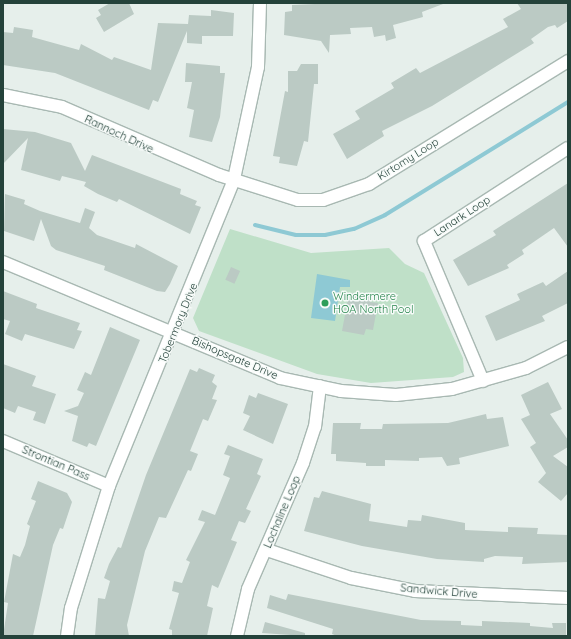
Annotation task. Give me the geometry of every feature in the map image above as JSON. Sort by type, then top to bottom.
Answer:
[{"type":"street","name":"Tobermory Drive","points":[[67,636],[71,608],[109,486],[174,332],[234,179],[258,67],[260,3]]},
{"type":"street","name":"Kirtomy Loop","points":[[234,179],[298,200],[343,196],[369,184],[568,61]]},
{"type":"street","name":"Rannoch Drive","points":[[3,96],[62,107],[150,148],[234,179]]},
{"type":"street","name":"Lanark Loop","points":[[483,381],[424,241],[568,148]]},
{"type":"street","name":"Bishopsgate Drive","points":[[3,262],[174,332],[280,378],[320,386],[396,395],[483,381],[526,368],[567,349]]},
{"type":"street","name":"Lochaline Loop","points":[[237,636],[248,589],[267,550],[303,463],[315,427],[320,386]]},
{"type":"street","name":"Strontian Pass","points":[[3,441],[109,486]]},
{"type":"street","name":"Sandwick Drive","points":[[267,550],[351,578],[415,591],[568,598]]},
{"type":"green space","points":[[230,229],[311,253],[389,248],[405,264],[424,273],[463,358],[464,372],[453,377],[371,383],[317,374],[199,331],[193,318]]},
{"type":"water","name":"Windermere HOA North Pool","points":[[317,274],[350,280],[350,287],[340,287],[335,321],[311,318]]},
{"type":"building","points":[[110,3],[129,3],[134,14],[104,32],[96,18],[101,15],[98,10]]},
{"type":"building","points":[[337,3],[443,4],[422,12],[423,17],[393,25],[396,38],[386,41],[385,35],[374,37],[372,27],[350,28],[351,34],[330,35],[329,53],[321,41],[284,35],[285,12],[292,11],[292,5]]},
{"type":"building","points":[[517,3],[568,3],[568,21],[557,28],[555,25],[548,27],[531,39],[534,43],[432,106],[382,131],[384,136],[347,159],[333,134],[360,119],[355,111],[394,88],[391,83],[416,68],[420,73],[508,27],[503,19],[521,9]]},
{"type":"building","points":[[211,10],[234,13],[233,36],[202,36],[202,44],[187,43],[187,31],[158,102],[153,100],[149,110],[55,73],[3,65],[3,32],[13,33],[14,27],[33,30],[32,37],[79,50],[81,44],[112,60],[114,57],[151,70],[158,23],[188,24],[189,15],[211,16]]},
{"type":"building","points":[[186,63],[220,66],[220,73],[225,73],[220,117],[212,142],[189,137],[194,110],[187,108],[192,82],[185,82]]},
{"type":"building","points":[[301,64],[318,64],[318,84],[314,84],[308,142],[304,141],[297,166],[279,163],[280,157],[273,156],[285,91],[288,92],[288,71],[297,71]]},
{"type":"building","points":[[3,129],[35,132],[71,143],[85,171],[92,155],[181,189],[180,194],[197,201],[195,205],[201,207],[190,234],[119,199],[117,202],[98,194],[84,186],[86,182],[62,176],[60,181],[21,170],[28,138],[3,164]]},
{"type":"building","points":[[568,183],[568,247],[554,228],[522,250],[524,254],[507,265],[509,268],[468,286],[453,260],[496,235],[493,231]]},
{"type":"building","points":[[5,194],[25,200],[24,204],[40,211],[80,223],[85,208],[95,212],[89,228],[97,235],[135,248],[136,244],[178,266],[170,284],[165,292],[157,291],[104,270],[105,266],[56,250],[51,246],[41,219],[34,241],[4,231]]},
{"type":"building","points":[[231,267],[240,271],[234,284],[225,280]]},
{"type":"building","points":[[568,271],[568,303],[542,316],[545,321],[496,341],[485,316],[520,300],[517,294],[543,282],[546,286]]},
{"type":"building","points":[[3,291],[37,304],[36,308],[80,323],[77,330],[82,331],[74,349],[25,334],[22,341],[5,334],[10,321],[3,319]]},
{"type":"building","points":[[349,293],[371,297],[370,302],[378,303],[373,330],[366,329],[364,335],[342,331]]},
{"type":"building","points":[[110,327],[140,340],[96,446],[89,443],[87,447],[72,441],[78,416],[64,411],[78,406],[84,393],[77,390],[85,372],[91,375]]},
{"type":"building","points":[[3,364],[36,376],[32,386],[56,394],[45,424],[33,420],[36,412],[18,406],[15,413],[3,408]]},
{"type":"building","points":[[199,368],[215,375],[212,382],[217,386],[212,399],[217,400],[208,421],[203,419],[190,451],[198,454],[191,471],[188,470],[166,518],[159,517],[145,551],[127,625],[129,636],[95,636],[98,598],[105,599],[110,581],[104,578],[109,564],[118,547],[121,548],[146,475],[190,369],[197,372]]},
{"type":"building","points":[[548,382],[562,409],[550,414],[568,440],[568,447],[553,456],[568,467],[568,493],[561,501],[538,482],[546,473],[530,447],[536,443],[521,419],[530,415],[521,395]]},
{"type":"building","points":[[258,393],[288,404],[273,444],[243,430],[250,416],[243,413],[249,395],[256,398]]},
{"type":"building","points":[[486,414],[487,419],[503,417],[509,446],[459,458],[460,464],[447,466],[442,457],[419,458],[419,461],[385,460],[385,466],[366,466],[366,463],[336,461],[336,454],[331,454],[333,423],[361,423],[360,429],[382,429],[383,424],[448,423]]},
{"type":"building","points":[[228,445],[263,459],[257,474],[261,476],[246,509],[251,511],[245,523],[239,521],[231,540],[237,542],[218,588],[212,585],[207,606],[213,608],[207,636],[172,636],[172,630],[169,629],[179,593],[172,591],[174,581],[182,583],[190,562],[186,560],[205,522],[198,520],[202,510],[215,515],[230,478],[223,475],[230,456],[224,454]]},
{"type":"building","points":[[38,481],[67,493],[72,502],[63,529],[60,528],[53,545],[33,636],[3,636],[8,603],[4,602],[13,554],[20,557],[25,545],[30,526],[27,524],[36,501],[31,499]]},
{"type":"building","points":[[322,491],[371,504],[369,521],[407,527],[408,520],[421,521],[422,515],[465,523],[465,530],[508,532],[508,527],[538,528],[537,534],[568,535],[568,562],[522,564],[523,557],[495,556],[484,559],[484,562],[437,559],[362,546],[304,531],[314,497],[319,498]]},
{"type":"building","points":[[288,594],[421,620],[461,621],[461,625],[482,626],[482,621],[530,623],[530,626],[553,628],[552,623],[566,623],[566,636],[337,636],[332,634],[333,629],[267,608],[270,595],[286,600]]},
{"type":"building","points":[[265,622],[305,633],[305,636],[262,633]]},
{"type":"waterway","points":[[255,225],[296,235],[325,235],[354,229],[385,215],[568,102]]},
{"type":"place","name":"Windermere HOA North Pool","points":[[325,303]]}]
